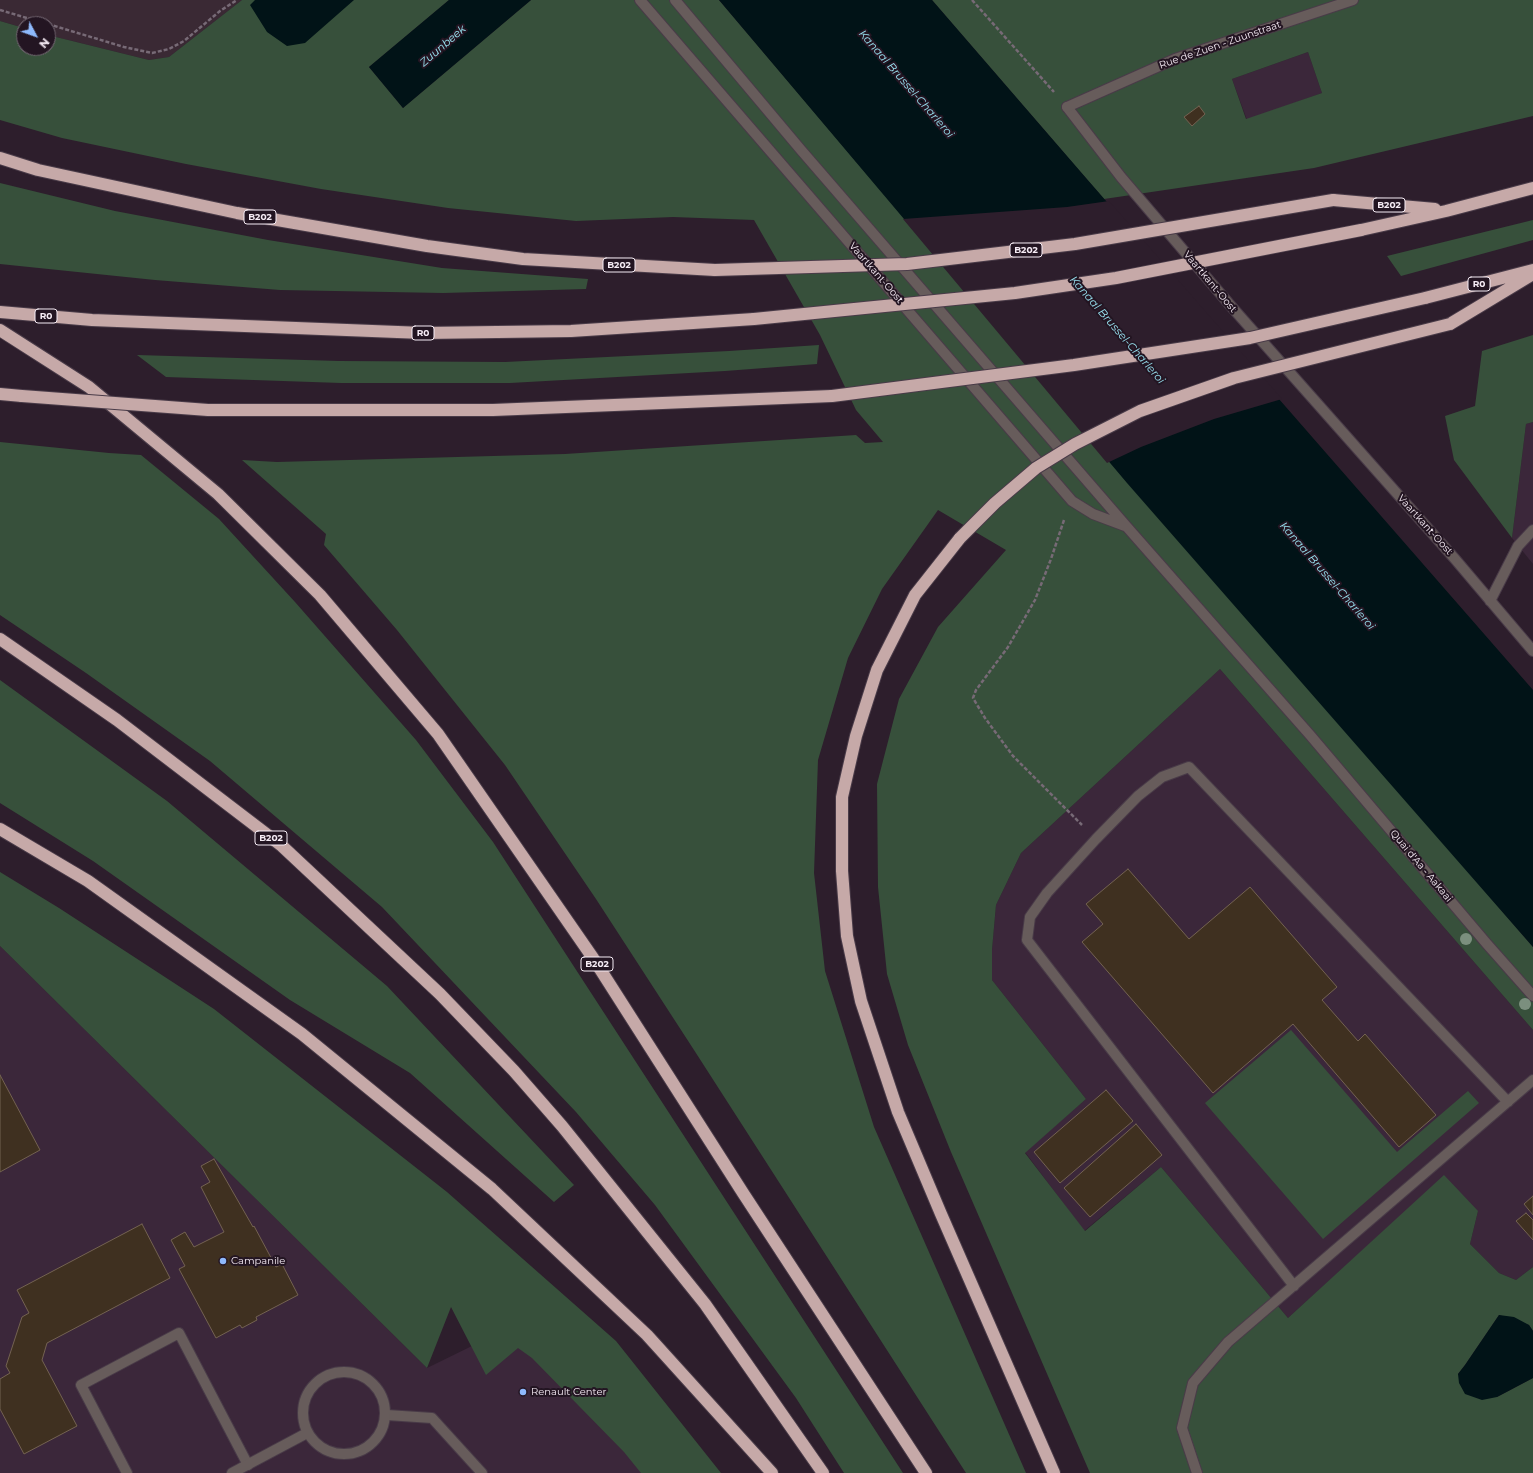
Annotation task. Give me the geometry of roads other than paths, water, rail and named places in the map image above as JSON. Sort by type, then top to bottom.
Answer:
[{"type":"highway","name":"B202","points":[[0,158],[38,170],[237,213],[427,246],[524,259],[715,270],[915,263],[1075,244],[1333,200],[1446,211]]},
{"type":"highway","name":"R0","points":[[0,312],[92,320],[423,333],[571,331],[754,319],[1016,294],[1116,278],[1361,230],[1446,211],[1533,188]]},
{"type":"highway","name":"R0","points":[[0,394],[208,410],[493,410],[832,396],[1074,365],[1250,338],[1425,298],[1533,270]]},
{"type":"highway","points":[[1054,1473],[940,1214],[898,1112],[861,1001],[847,936],[842,871],[842,798],[856,736],[877,670],[915,595],[960,538],[995,503],[1036,468],[1075,444],[1140,411],[1234,378],[1450,324],[1533,274]]},
{"type":"highway","name":"B202","points":[[0,330],[90,387],[218,494],[320,595],[438,734],[593,958],[926,1473]]},
{"type":"highway","name":"B202","points":[[0,639],[117,720],[282,846],[440,994],[514,1071],[562,1126],[705,1304],[823,1473]]},
{"type":"highway","points":[[0,829],[88,881],[302,1034],[492,1189],[647,1335],[772,1473]]},
{"type":"street","name":"Vaartkant-Oost","points":[[640,0],[1072,501],[1093,514],[1127,527]]},
{"type":"street","name":"Vaartkant-Oost","points":[[675,0],[801,150],[1127,527],[1310,735]]},
{"type":"street","name":"Rue de Zuen - Zuunstraat","points":[[1067,107],[1174,59],[1353,0]]},
{"type":"street","name":"Vaartkant-Oost","points":[[1067,107],[1121,177],[1224,299],[1455,559],[1533,651]]},
{"type":"street","points":[[1490,601],[1518,546],[1533,530]]},
{"type":"street","name":"Quai d'Aa - Aakaai","points":[[1310,735],[1533,996]]},
{"type":"street","points":[[1294,1286],[1027,940],[1030,917],[1047,893],[1096,839],[1138,796],[1162,777],[1189,768],[1508,1102]]},
{"type":"street","points":[[1196,1473],[1182,1428],[1193,1383],[1228,1342],[1533,1080]]},
{"type":"street","points":[[127,1473],[81,1385],[179,1333],[248,1465]]},
{"type":"street","points":[[346,1371],[367,1378],[377,1388],[382,1394],[387,1415],[380,1435],[364,1451],[343,1455],[322,1449],[307,1433],[302,1412],[309,1391],[325,1376],[346,1371]]},
{"type":"street","points":[[387,1415],[432,1418],[482,1473]]},
{"type":"street","points":[[232,1473],[307,1433]]},
{"type":"water","points":[[255,0],[354,0],[305,43],[287,46],[267,32],[250,5]]},
{"type":"water","name":"Zuunbeek","points":[[449,0],[531,0],[403,108],[369,67]]},
{"type":"water","name":"Kanaal Brussel-Charleroi","points":[[719,0],[932,0],[1533,690],[1533,947],[1127,483]]},
{"type":"water","points":[[1499,1315],[1514,1317],[1529,1325],[1533,1331],[1533,1378],[1497,1397],[1482,1400],[1465,1394],[1459,1383],[1458,1374]]},
{"type":"place","name":"Campanile","points":[[223,1261]]},
{"type":"place","name":"Renault Center","points":[[523,1392]]}]
